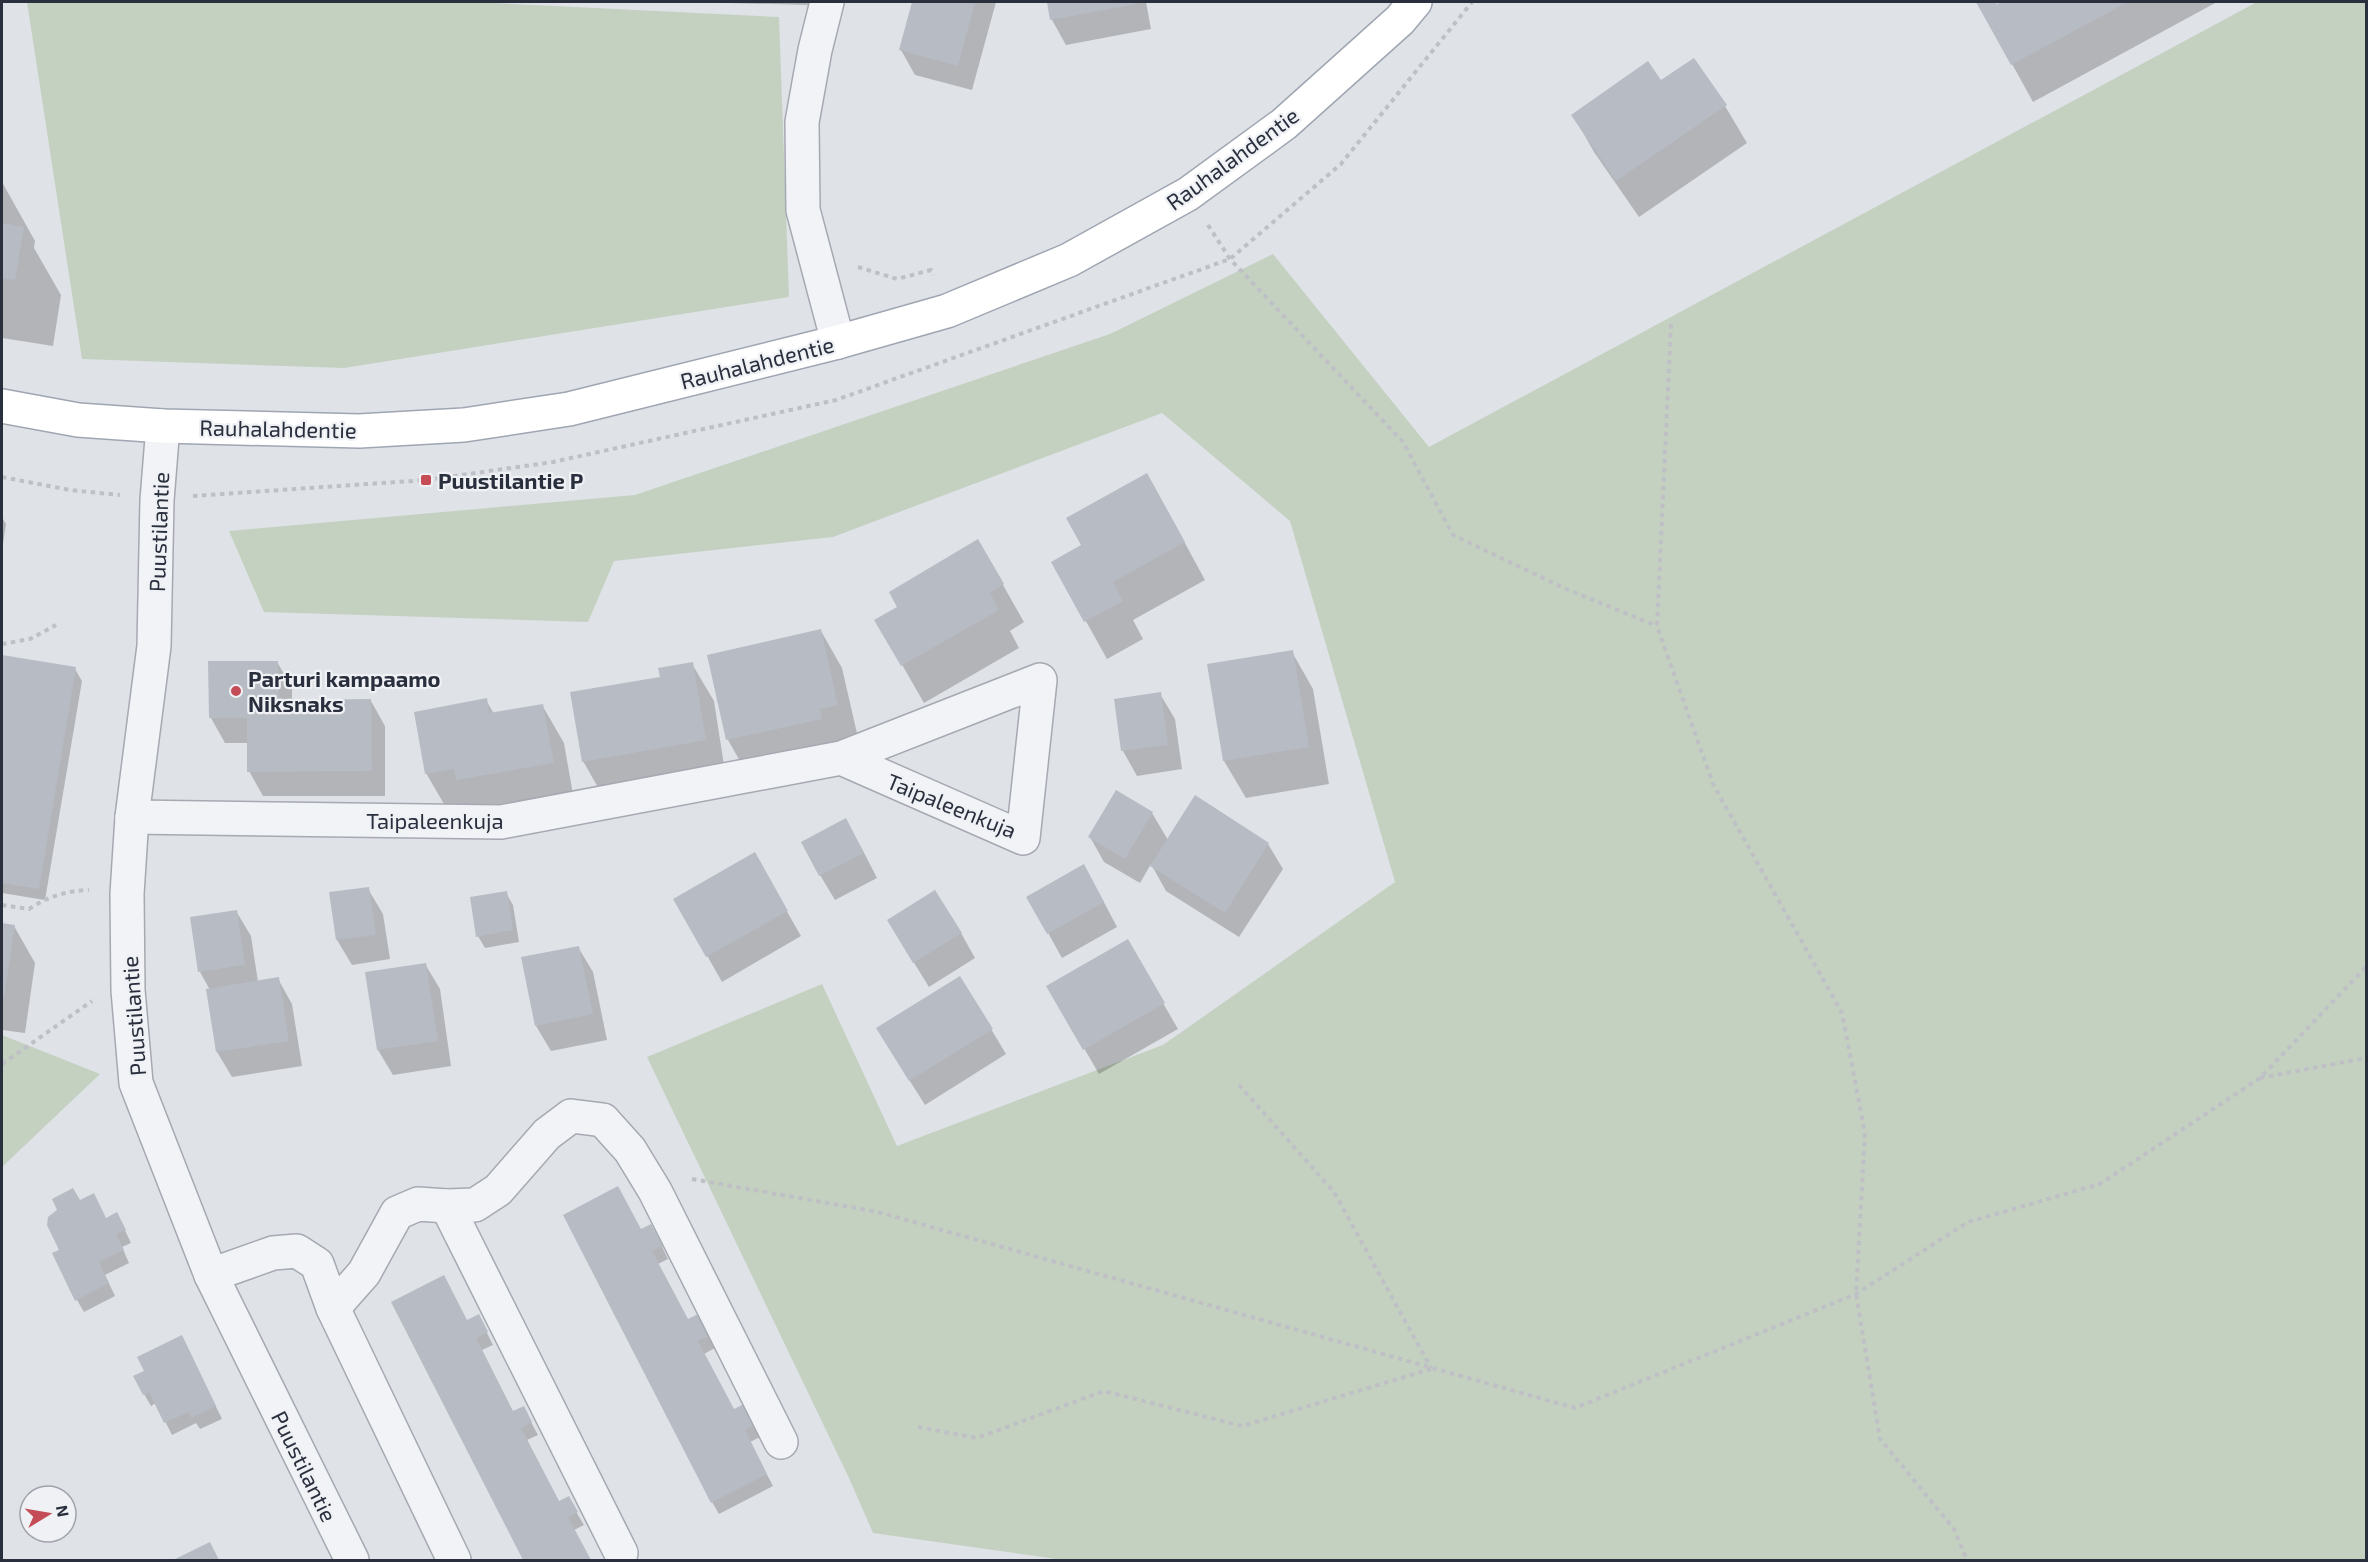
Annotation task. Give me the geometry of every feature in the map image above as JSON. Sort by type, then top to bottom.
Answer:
[{"type":"main road","name":"Rauhalahdentie","points":[[2,406],[78,420],[163,426],[359,431],[464,425],[569,409],[838,342],[947,311],[1069,260],[1188,194],[1284,124],[1400,20],[1415,2]]},
{"type":"street","points":[[827,2],[815,50],[802,122],[803,210],[838,342]]},
{"type":"street","name":"Puustilantie","points":[[163,426],[157,500],[154,646],[132,817],[127,894],[128,990],[136,1083],[212,1275],[352,1560]]},
{"type":"street","name":"Taipaleenkuja","points":[[132,817],[501,822],[841,758],[1040,680],[1023,838],[841,758]]},
{"type":"street","points":[[333,1308],[364,1273],[397,1213],[418,1204],[475,1205],[498,1190],[547,1134],[572,1116],[603,1120],[630,1150],[644,1170],[781,1442]]},
{"type":"street","points":[[447,1206],[621,1553]]},
{"type":"street","points":[[212,1275],[273,1252],[297,1251],[317,1264],[333,1308],[454,1560]]},
{"type":"path","points":[[1188,194],[1230,259],[1403,442],[1453,535],[1566,589],[1657,626]]},
{"type":"path","points":[[856,266],[897,279],[931,270],[947,311],[958,356]]},
{"type":"path","points":[[1671,324],[1657,626],[1713,784],[1842,1013],[1866,1133],[1856,1294],[1880,1439],[1954,1529],[1967,1560]]},
{"type":"path","points":[[197,506],[200,495]]},
{"type":"path","points":[[2,644],[30,639],[56,626]]},
{"type":"path","points":[[2,905],[30,909],[42,901],[66,892],[92,890],[127,894]]},
{"type":"path","points":[[644,1170],[878,1212],[1575,1408],[1856,1294],[1968,1222],[2100,1184],[2260,1078],[2367,967]]},
{"type":"path","points":[[2,1064],[97,997],[128,990]]},
{"type":"path","points":[[2260,1078],[2367,1058]]},
{"type":"path","points":[[1239,1085],[1334,1192],[1432,1368]]},
{"type":"path","points":[[918,1427],[977,1438],[1104,1390],[1242,1426],[1432,1368]]},
{"type":"green space","points":[[27,2],[473,2],[779,17],[789,297],[344,368],[82,359]]},
{"type":"green space","points":[[2257,2],[2366,2],[2366,1560],[1063,1560],[873,1533],[849,1478],[647,1057],[822,984],[897,1146],[1163,1045],[1395,882],[1290,521],[1162,413],[833,537],[614,561],[588,622],[264,612],[229,531],[635,495],[1110,334],[1273,254],[1429,447]]},
{"type":"green space","points":[[2,1035],[100,1074],[2,1167]]},
{"type":"building","points":[[912,2],[975,2],[958,66],[899,50]]},
{"type":"building","points":[[1047,2],[1137,2],[1137,4],[1050,20]]},
{"type":"building","points":[[1976,2],[1995,2],[1997,4],[2002,2],[2128,2],[2011,65]]},
{"type":"building","points":[[1694,58],[1727,105],[1616,181],[1571,115],[1648,61],[1661,80]]},
{"type":"building","points":[[2,223],[24,227],[15,280],[2,278]]},
{"type":"building","points":[[1147,473],[1185,542],[1113,582],[1123,601],[1084,622],[1051,562],[1081,545],[1066,518]]},
{"type":"building","points":[[978,539],[1004,584],[990,593],[999,610],[901,666],[874,620],[897,607],[889,592]]},
{"type":"building","points":[[821,629],[838,705],[820,709],[822,719],[726,740],[707,655]]},
{"type":"building","points":[[1293,650],[1309,747],[1223,761],[1207,664]]},
{"type":"building","points":[[2,655],[76,667],[39,889],[2,883]]},
{"type":"building","points":[[208,661],[278,661],[279,700],[371,699],[372,771],[247,772],[247,718],[209,718]]},
{"type":"building","points":[[693,662],[706,740],[582,762],[570,692],[660,677],[658,668]]},
{"type":"building","points":[[1161,692],[1168,745],[1121,751],[1114,699]]},
{"type":"building","points":[[487,698],[489,713],[543,704],[554,763],[456,780],[454,769],[425,774],[414,712]]},
{"type":"building","points":[[1116,790],[1153,812],[1125,859],[1088,837]]},
{"type":"building","points":[[1195,795],[1269,843],[1225,913],[1150,866]]},
{"type":"building","points":[[846,818],[864,853],[819,876],[801,842]]},
{"type":"building","points":[[755,852],[788,911],[706,957],[673,899]]},
{"type":"building","points":[[1084,864],[1104,902],[1047,934],[1026,897]]},
{"type":"building","points":[[369,887],[376,935],[336,940],[329,892]]},
{"type":"building","points":[[935,890],[962,933],[913,963],[887,920]]},
{"type":"building","points":[[507,891],[513,930],[476,937],[470,897]]},
{"type":"building","points":[[237,910],[245,965],[198,972],[190,917]]},
{"type":"building","points":[[2,923],[15,925],[4,997],[2,997]]},
{"type":"building","points":[[1128,939],[1165,1003],[1083,1050],[1046,986]]},
{"type":"building","points":[[579,946],[593,1014],[535,1026],[521,957]]},
{"type":"building","points":[[426,963],[438,1041],[377,1050],[365,972]]},
{"type":"building","points":[[960,976],[993,1029],[909,1081],[876,1028]]},
{"type":"building","points":[[279,977],[289,1041],[216,1052],[206,989]]},
{"type":"building","points":[[618,1186],[641,1229],[651,1224],[663,1246],[652,1251],[688,1319],[698,1314],[709,1336],[698,1341],[734,1409],[744,1404],[754,1425],[745,1430],[767,1474],[711,1503],[563,1215]]},
{"type":"building","points":[[73,1188],[80,1200],[94,1193],[106,1218],[117,1212],[126,1230],[116,1234],[124,1250],[99,1262],[109,1283],[75,1301],[52,1253],[59,1250],[47,1225],[48,1217],[57,1210],[52,1199]]},
{"type":"building","points":[[444,1275],[467,1320],[479,1314],[488,1332],[476,1338],[513,1411],[524,1406],[532,1422],[521,1428],[559,1501],[569,1496],[578,1512],[568,1517],[591,1560],[523,1560],[391,1302]]},
{"type":"building","points":[[182,1335],[216,1406],[191,1418],[189,1412],[164,1423],[149,1392],[143,1395],[133,1376],[144,1371],[137,1357]]},
{"type":"building","points":[[210,1542],[219,1560],[173,1560]]},
{"type":"place","name":"Puustilantie P","points":[[426,480]]},
{"type":"place","name":"Parturi kampaamo Niksnaks","points":[[236,691]]}]
